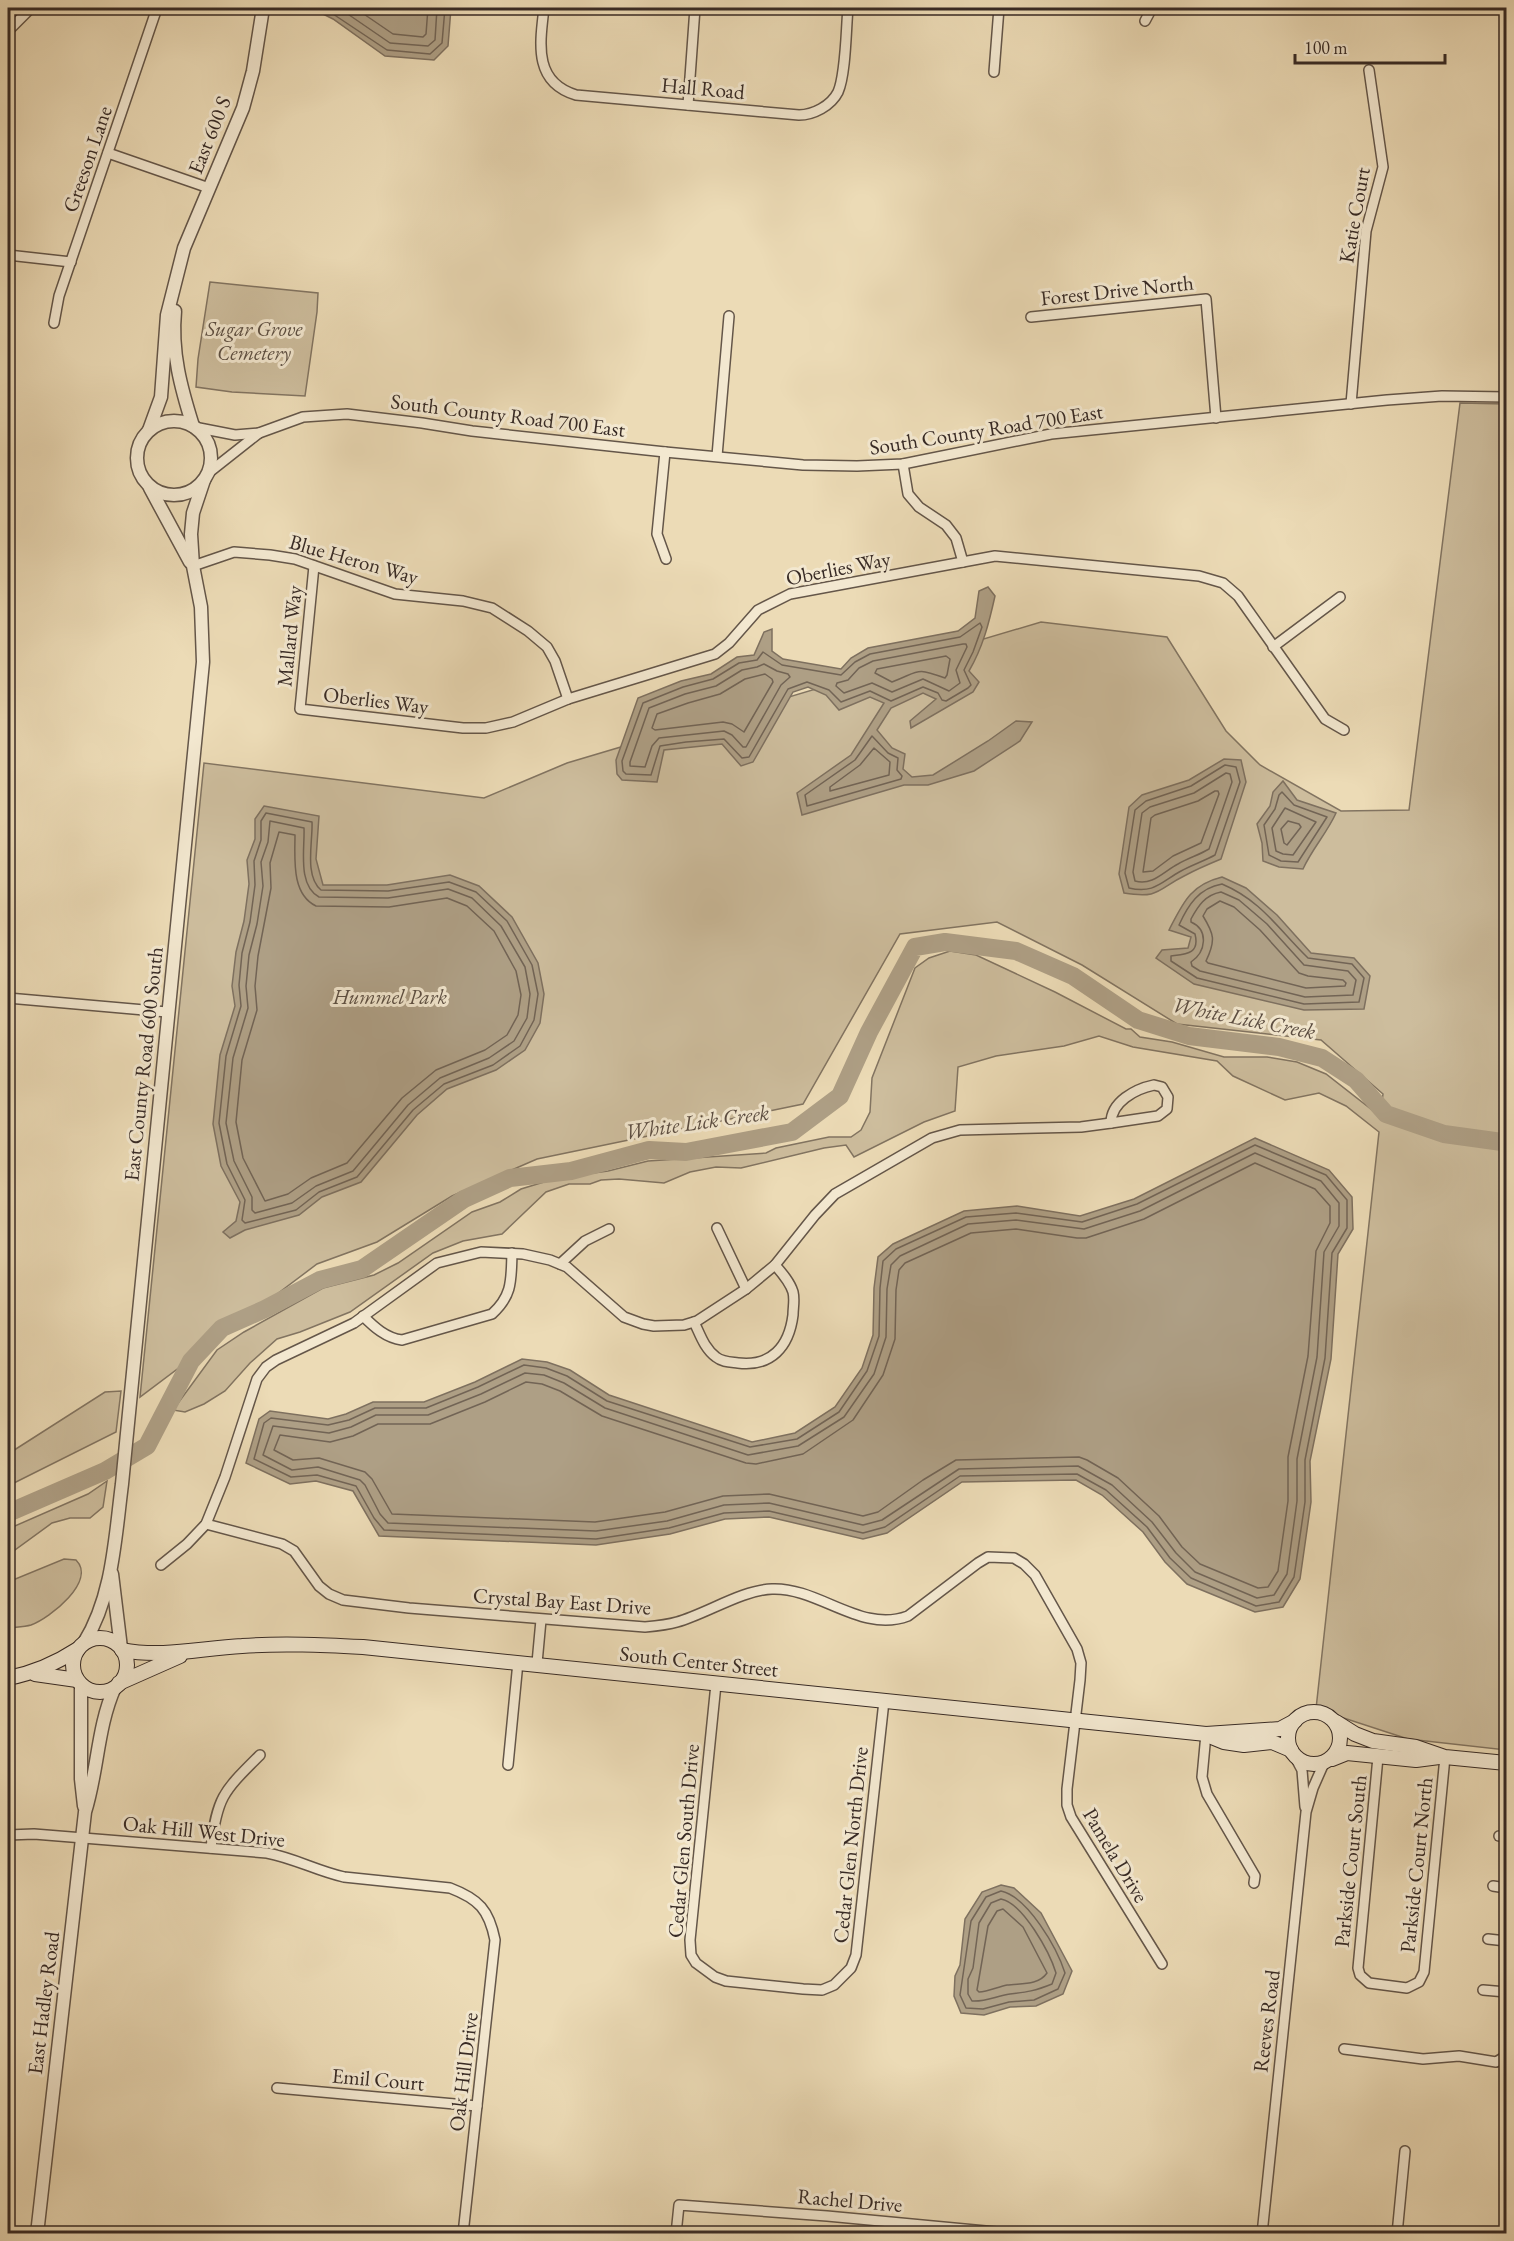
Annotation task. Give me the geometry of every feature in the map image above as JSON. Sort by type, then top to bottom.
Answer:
[{"type":"main road","points":[[8,1678],[30,1674],[49,1667],[95,1639],[106,1639],[121,1649],[126,1658],[126,1667],[117,1685],[97,1692],[79,1682],[30,1674]]},
{"type":"main road","name":"South Center Street","points":[[121,1649],[149,1654],[292,1644],[363,1647],[537,1663],[716,1684],[1206,1734],[1280,1729],[1294,1721]]},
{"type":"main road","points":[[79,1682],[73,1664],[81,1646]]},
{"type":"main road","name":"South Center Street","points":[[117,1685],[188,1652]]},
{"type":"main road","points":[[1445,1757],[1416,1747],[1373,1742],[1355,1734],[1323,1713],[1316,1712],[1301,1716],[1294,1721],[1288,1735],[1293,1754],[1309,1764],[1328,1761],[1347,1753],[1416,1760],[1445,1757],[1506,1763]]},
{"type":"main road","points":[[1328,1761],[1340,1745],[1336,1722]]},
{"type":"main road","name":"South Center Street","points":[[1206,1734],[1224,1742],[1244,1745],[1272,1742],[1293,1754]]},
{"type":"street","points":[[8,31],[31,8]]},
{"type":"street","name":"Greeson Lane","points":[[54,323],[59,296],[157,8]]},
{"type":"street","name":"East 600 S","points":[[178,274],[186,243],[234,130],[249,87],[263,8]]},
{"type":"street","name":"Hall Road","points":[[544,8],[540,45],[544,68],[561,89],[576,95],[799,115],[808,115],[820,109],[834,97],[840,85],[848,8]]},
{"type":"street","points":[[688,105],[695,8]]},
{"type":"street","points":[[994,72],[999,8]]},
{"type":"street","points":[[1145,21],[1152,8]]},
{"type":"street","name":"Katie Court","points":[[1351,404],[1366,231],[1383,166],[1369,70]]},
{"type":"street","points":[[108,153],[208,188]]},
{"type":"street","points":[[8,255],[71,262]]},
{"type":"street","points":[[178,274],[174,318],[175,361],[180,385],[194,427]]},
{"type":"street","points":[[149,430],[167,421],[182,422],[194,427],[204,437],[210,450],[210,462],[205,477],[190,492],[178,495],[165,494],[149,486],[138,470],[136,455],[162,397],[167,315],[178,274]]},
{"type":"street","name":"Forest Drive North","points":[[1031,317],[1206,299],[1216,418]]},
{"type":"street","points":[[717,456],[729,316]]},
{"type":"street","name":"South County Road 700 East","points":[[205,477],[259,434],[303,417],[347,414],[472,431],[665,452],[826,466],[903,464],[1051,434],[1442,396],[1506,397]]},
{"type":"street","name":"South County Road 700 East","points":[[194,427],[232,435],[259,434]]},
{"type":"street","points":[[665,452],[657,534],[666,559]]},
{"type":"street","points":[[903,464],[908,494],[920,507],[946,525],[956,538],[963,562]]},
{"type":"street","name":"East County Road 600 South","points":[[81,1646],[97,1618],[111,1567],[122,1484],[203,662],[201,607],[193,566],[191,522],[205,477]]},
{"type":"street","name":"East County Road 600 South","points":[[149,486],[193,566]]},
{"type":"street","name":"Blue Heron Way","points":[[193,566],[234,552],[287,557],[395,594],[463,601],[492,608],[514,621],[547,647],[555,661],[568,699]]},
{"type":"street","name":"Oberlies Way","points":[[300,709],[463,728],[486,728],[513,722],[568,699],[715,654],[729,643],[758,610],[790,594],[995,556],[1199,576],[1222,583],[1238,596],[1325,719],[1344,730]]},
{"type":"street","name":"Mallard Way","points":[[300,709],[314,566]]},
{"type":"street","points":[[1273,647],[1340,597]]},
{"type":"street","points":[[8,998],[167,1012]]},
{"type":"street","points":[[161,1564],[187,1544],[206,1524],[225,1477],[257,1379],[266,1367],[276,1360],[345,1328],[437,1263],[481,1252],[512,1253],[550,1260],[567,1267],[624,1317],[654,1326],[684,1325],[694,1322],[746,1289],[775,1265],[835,1194],[939,1135],[960,1130],[1081,1127],[1111,1123],[1158,1116],[1167,1109],[1168,1098],[1162,1087],[1154,1085],[1143,1088],[1118,1104],[1112,1111],[1111,1123]]},
{"type":"street","points":[[717,1228],[746,1289]]},
{"type":"street","points":[[560,1264],[585,1241],[609,1229]]},
{"type":"street","points":[[363,1316],[389,1337],[402,1340],[492,1314],[506,1298],[509,1290],[512,1253]]},
{"type":"street","points":[[694,1322],[707,1349],[719,1359],[745,1364],[769,1358],[781,1349],[789,1335],[794,1301],[789,1284],[775,1265]]},
{"type":"street","name":"Crystal Bay East Drive","points":[[206,1524],[282,1544],[294,1551],[319,1586],[329,1594],[343,1599],[409,1608],[645,1627],[678,1622],[722,1604],[772,1589],[793,1591],[871,1619],[897,1620],[908,1616],[988,1557],[1014,1558],[1035,1575],[1077,1649],[1081,1664],[1075,1720]]},
{"type":"street","name":"East County Road 600 South","points":[[111,1567],[121,1649]]},
{"type":"street","points":[[537,1663],[541,1620]]},
{"type":"street","points":[[508,1765],[518,1662]]},
{"type":"street","name":"East Hadley Road","points":[[79,1682],[81,1779],[85,1812]]},
{"type":"street","name":"Cedar Glen South Drive","points":[[716,1684],[690,1940],[692,1955],[704,1971],[715,1977],[726,1981],[764,1985]]},
{"type":"street","name":"East Hadley Road","points":[[37,2234],[85,1812],[94,1778],[102,1722],[117,1685]]},
{"type":"street","name":"Cedar Glen North Drive","points":[[764,1985],[822,1989],[834,1985],[851,1968],[858,1940],[884,1701]]},
{"type":"street","name":"Pamela Drive","points":[[1075,1720],[1067,1796],[1071,1817],[1162,1964]]},
{"type":"street","points":[[1206,1734],[1202,1777],[1207,1794],[1255,1876],[1254,1883]]},
{"type":"street","name":"Reeves Road","points":[[1293,1754],[1302,1770],[1306,1812]]},
{"type":"street","points":[[211,1848],[218,1804],[228,1788],[260,1755]]},
{"type":"street","name":"Parkside Court South","points":[[1358,1968],[1378,1757]]},
{"type":"street","name":"Parkside Court North","points":[[1358,1968],[1364,1980],[1374,1984],[1407,1988],[1419,1983],[1423,1976],[1445,1757]]},
{"type":"street","name":"Reeves Road","points":[[1262,2234],[1306,1812],[1313,1788],[1328,1761]]},
{"type":"street","name":"Oak Hill West Drive","points":[[8,1835],[82,1837],[281,1856],[344,1877],[450,1888],[466,1894],[479,1903],[488,1915]]},
{"type":"street","points":[[1493,1886],[1506,1888]]},
{"type":"street","name":"Oak Hill Drive","points":[[463,2234],[494,1963],[495,1940],[488,1915]]},
{"type":"street","points":[[1488,1939],[1506,1941]]},
{"type":"street","points":[[1483,1990],[1506,1992]]},
{"type":"street","points":[[1344,2049],[1424,2059],[1459,2056],[1496,2062],[1506,2056]]},
{"type":"street","name":"Emil Court","points":[[277,2088],[477,2106]]},
{"type":"street","points":[[1396,2234],[1405,2151]]},
{"type":"street","name":"Rachel Drive","points":[[676,2234],[679,2205],[1018,2234]]},
{"type":"green space","name":"Sugar Grove Cemetery","points":[[210,282],[318,293],[305,396],[232,392],[196,387]]},
{"type":"green space","name":"Hummel Park","points":[[1460,403],[1506,404],[1506,1750],[1408,1739],[1316,1709],[1379,1132],[1346,1106],[1319,1093],[1285,1100],[1233,1076],[1217,1061],[1133,1047],[1099,1036],[1064,1046],[996,1056],[958,1067],[955,1111],[924,1122],[854,1157],[846,1145],[741,1168],[716,1167],[690,1172],[664,1183],[619,1179],[601,1180],[590,1184],[569,1184],[546,1192],[502,1234],[463,1241],[433,1253],[350,1312],[277,1339],[250,1363],[225,1391],[204,1404],[185,1412],[173,1410],[217,1350],[244,1332],[323,1288],[374,1275],[398,1263],[472,1212],[500,1202],[521,1189],[557,1178],[608,1171],[648,1161],[766,1153],[776,1148],[829,1137],[851,1137],[861,1130],[870,1112],[872,1078],[915,968],[929,958],[950,951],[976,955],[1126,1029],[1131,1029],[1140,1037],[1172,1042],[1224,1057],[1267,1057],[1297,1062],[1326,1074],[1380,1116],[1383,1094],[1321,1040],[1177,1024],[1082,965],[997,922],[900,934],[803,1104],[537,1159],[452,1196],[377,1242],[317,1264],[140,1397],[204,763],[484,798],[567,763],[1041,622],[1167,637],[1226,731],[1260,765],[1341,811],[1409,810]]},
{"type":"green space","points":[[121,1391],[116,1432],[8,1486],[8,1454],[105,1392]]},
{"type":"green space","points":[[107,1481],[103,1507],[90,1518],[70,1518],[52,1523],[8,1555],[8,1529],[88,1494]]},
{"type":"green space","points":[[64,1559],[76,1560],[81,1569],[76,1588],[68,1598],[39,1621],[28,1626],[8,1628],[8,1582]]},
{"type":"water","points":[[311,8],[451,8],[448,46],[434,60],[385,56],[333,19]]},
{"type":"water","points":[[988,587],[995,596],[985,635],[969,671],[979,682],[973,692],[911,728],[910,721],[936,699],[923,693],[891,708],[877,730],[892,748],[905,754],[903,769],[912,777],[933,775],[1016,721],[1032,722],[1020,741],[974,771],[928,785],[904,785],[802,815],[797,793],[851,755],[884,703],[870,697],[839,710],[826,695],[808,687],[793,692],[753,762],[741,766],[722,744],[664,750],[657,782],[622,780],[617,774],[616,760],[638,698],[681,681],[711,674],[737,657],[754,655],[764,632],[772,629],[772,651],[783,659],[841,669],[851,658],[868,648],[958,631],[975,618],[979,591]]},
{"type":"water","points":[[1224,759],[1241,760],[1246,782],[1221,859],[1190,873],[1158,892],[1145,895],[1124,893],[1119,874],[1129,807],[1142,795],[1189,780]]},
{"type":"water","points":[[1283,781],[1297,800],[1336,813],[1303,869],[1279,867],[1263,861],[1262,843],[1257,824],[1270,806],[1273,792]]},
{"type":"water","points":[[264,806],[319,816],[316,859],[323,885],[387,885],[450,875],[479,886],[512,917],[538,963],[544,994],[540,1023],[525,1050],[496,1070],[447,1089],[417,1115],[361,1182],[322,1197],[299,1215],[245,1230],[230,1238],[223,1232],[236,1221],[240,1202],[221,1166],[213,1124],[220,1055],[235,1006],[232,986],[249,884],[247,860],[255,839],[255,819]]},
{"type":"water","points":[[1222,877],[1246,888],[1277,915],[1311,953],[1354,958],[1370,976],[1364,1009],[1304,1010],[1194,984],[1156,958],[1162,950],[1188,948],[1191,937],[1169,930],[1183,903],[1195,890],[1211,880]]},
{"type":"water","points":[[1255,1138],[1329,1170],[1352,1197],[1353,1229],[1338,1254],[1331,1359],[1310,1461],[1311,1502],[1300,1579],[1283,1607],[1255,1612],[1187,1584],[1165,1562],[1143,1532],[1102,1495],[1076,1480],[962,1482],[887,1533],[863,1539],[769,1517],[725,1519],[670,1534],[596,1545],[379,1536],[353,1491],[316,1481],[290,1484],[246,1463],[259,1419],[270,1411],[328,1419],[373,1402],[424,1402],[475,1382],[522,1359],[547,1362],[570,1370],[609,1395],[752,1442],[795,1433],[835,1407],[862,1368],[873,1335],[874,1288],[878,1257],[893,1244],[964,1211],[1017,1206],[1080,1216],[1134,1199]]},
{"type":"water","points":[[1001,1885],[1014,1888],[1041,1913],[1072,1971],[1063,1994],[1036,2006],[1010,2007],[984,2015],[961,2013],[954,1996],[955,1976],[960,1965],[965,1919],[982,1892]]},
{"type":"waterway","name":"White Lick Creek","points":[[8,1513],[105,1471],[147,1446],[191,1361],[222,1328],[265,1309],[320,1280],[362,1269],[464,1199],[510,1178],[571,1171],[649,1150],[686,1152],[792,1132],[840,1096],[869,1032],[915,947],[945,942],[1016,951],[1073,976],[1138,1020],[1189,1036],[1279,1047],[1322,1058],[1356,1080],[1386,1114],[1444,1134],[1502,1142],[1506,1139]]}]
